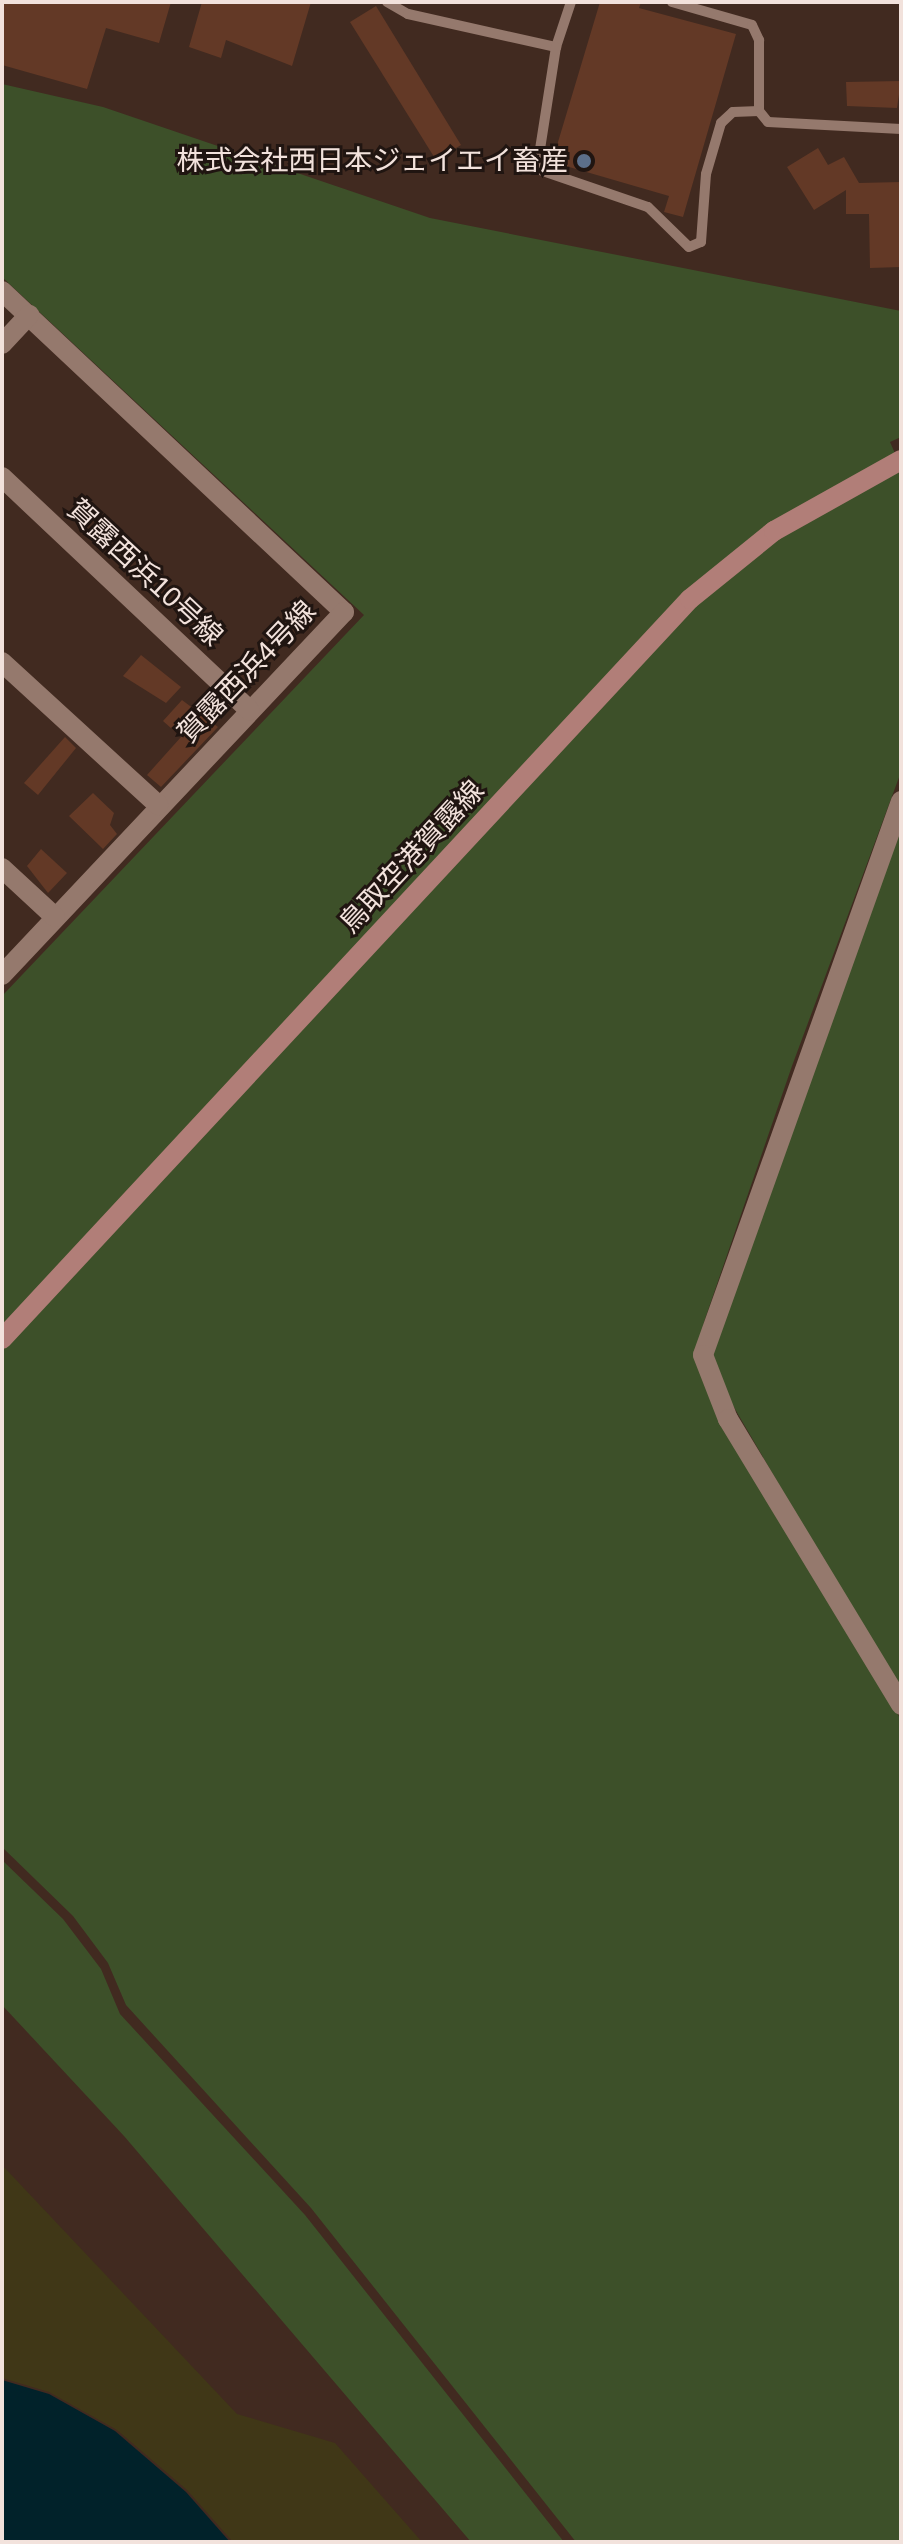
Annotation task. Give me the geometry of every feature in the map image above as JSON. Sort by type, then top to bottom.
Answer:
[{"type":"main road","name":"鳥取空港賀露線","points":[[2,1339],[690,599],[786,523],[901,460]]},
{"type":"street","name":"賀露西浜4号線","points":[[2,291],[344,612],[158,805],[2,975]]},
{"type":"street","points":[[2,344],[29,315]]},
{"type":"street","name":"賀露西浜10号線","points":[[2,477],[249,710]]},
{"type":"street","points":[[2,662],[158,805]]},
{"type":"street","points":[[901,801],[703,1355],[728,1419],[901,1705]]},
{"type":"street","points":[[2,868],[55,917]]},
{"type":"lane","points":[[387,2],[408,14],[556,47]]},
{"type":"lane","points":[[571,2],[556,47],[537,169],[648,207],[689,247],[701,242],[706,174],[721,123],[733,112],[759,111]]},
{"type":"lane","points":[[672,2],[752,25],[759,40],[759,111],[768,122],[791,127],[901,129]]},
{"type":"green space","points":[[2,84],[103,107],[430,218],[901,311],[901,437],[890,442],[901,467],[901,772],[792,1066],[704,1322],[699,1355],[901,1720],[901,2542],[576,2542],[311,2208],[126,2005],[108,1963],[73,1916],[2,1847],[2,996],[364,615],[2,277]]},
{"type":"green space","points":[[901,821],[901,1694],[721,1385],[713,1358],[717,1328]]},
{"type":"green space","points":[[2,1860],[63,1919],[101,1969],[120,2014],[305,2215],[564,2542],[471,2542],[124,2136],[2,2005]]},
{"type":"sand","points":[[2,2165],[237,2414],[335,2443],[422,2542],[233,2542],[187,2490],[117,2430],[49,2392],[2,2378]]},
{"type":"water","points":[[2,2380],[49,2394],[115,2431],[186,2492],[230,2542],[2,2542]]},
{"type":"building","points":[[2,2],[171,2],[159,43],[106,28],[87,89],[2,65]]},
{"type":"building","points":[[202,2],[311,2],[292,66],[226,40],[221,58],[189,47]]},
{"type":"building","points":[[600,2],[641,2],[639,8],[736,34],[683,217],[664,212],[669,196],[552,162]]},
{"type":"building","points":[[376,6],[461,145],[436,160],[350,22]]},
{"type":"building","points":[[901,81],[897,108],[847,106],[846,82]]},
{"type":"building","points":[[818,148],[828,165],[844,157],[859,183],[901,182],[901,267],[870,268],[869,214],[846,214],[846,190],[814,210],[787,167]]},
{"type":"building","points":[[141,655],[181,687],[166,703],[123,676]]},
{"type":"building","points":[[182,700],[218,727],[161,787],[147,775],[181,737],[163,721]]},
{"type":"building","points":[[65,737],[76,748],[38,795],[24,783]]},
{"type":"building","points":[[93,793],[114,813],[110,825],[117,834],[103,849],[69,816]]},
{"type":"building","points":[[41,849],[67,873],[48,893],[27,866]]},
{"type":"place","name":"株式会社西日本ジェイエイ畜産","points":[[584,161]]}]
